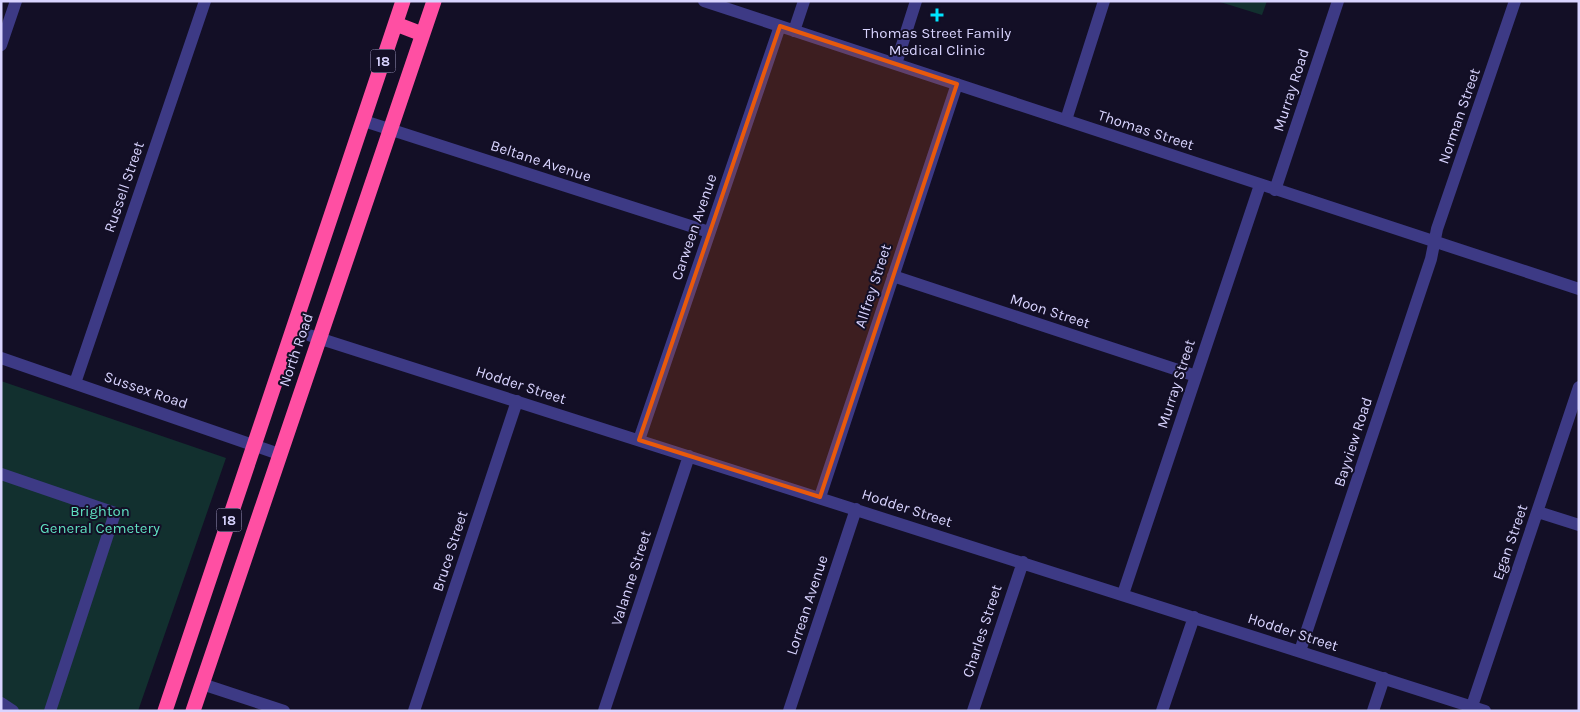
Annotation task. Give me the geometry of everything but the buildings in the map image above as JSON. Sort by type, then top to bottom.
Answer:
[{"type":"highway","name":"North Road","points":[[165,711],[403,1]]},
{"type":"highway","name":"North Road","points":[[194,711],[318,338],[434,1]]},
{"type":"highway","points":[[396,24],[422,34]]},
{"type":"street","points":[[1,45],[16,1]]},
{"type":"street","name":"Russell Street","points":[[75,383],[205,1]]},
{"type":"street","name":"Thomas Street","points":[[704,1],[1579,289]]},
{"type":"street","points":[[794,31],[804,1]]},
{"type":"street","points":[[896,64],[916,1]]},
{"type":"street","points":[[1066,120],[1104,1]]},
{"type":"street","name":"Murray Road","points":[[1276,190],[1338,1]]},
{"type":"street","name":"Norman Street","points":[[1435,242],[1438,224],[1515,1]]},
{"type":"street","name":"Carween Avenue","points":[[639,440],[780,26]]},
{"type":"street","name":"Allfrey Street","points":[[820,497],[957,84]]},
{"type":"street","name":"Beltane Avenue","points":[[364,121],[709,232]]},
{"type":"street","name":"Murray Street","points":[[1124,594],[1260,184]]},
{"type":"street","name":"Bayview Road","points":[[1300,651],[1431,259],[1435,242]]},
{"type":"street","name":"Moon Street","points":[[893,276],[1196,376]]},
{"type":"street","name":"Hodder Street","points":[[293,330],[1124,594],[1485,711]]},
{"type":"street","name":"Sussex Road","points":[[1,358],[279,454]]},
{"type":"street","name":"Egan Street","points":[[1472,706],[1578,393]]},
{"type":"street","name":"Bruce Street","points":[[414,711],[517,400]]},
{"type":"street","name":"Valanne Street","points":[[604,711],[689,456]]},
{"type":"street","points":[[1,474],[115,513],[50,711]]},
{"type":"street","name":"Lorrean Avenue","points":[[789,711],[856,509]]},
{"type":"street","points":[[1538,512],[1579,525]]},
{"type":"street","name":"Charles Street","points":[[973,711],[1023,562]]},
{"type":"street","points":[[1162,711],[1194,617]]},
{"type":"street","points":[[1373,711],[1384,678]]},
{"type":"street","points":[[202,684],[284,711]]},
{"type":"street","points":[[1,703],[13,711]]},
{"type":"highlighted area","points":[[780,26],[957,84],[820,497],[639,440]]},
{"type":"green space","points":[[1217,1],[1267,1],[1262,15]]},
{"type":"green space","name":"Brighton General Cemetery","points":[[1,381],[226,458],[138,711],[1,711]]},
{"type":"place","name":"Thomas Street Family Medical Clinic","points":[[937,15]]}]
